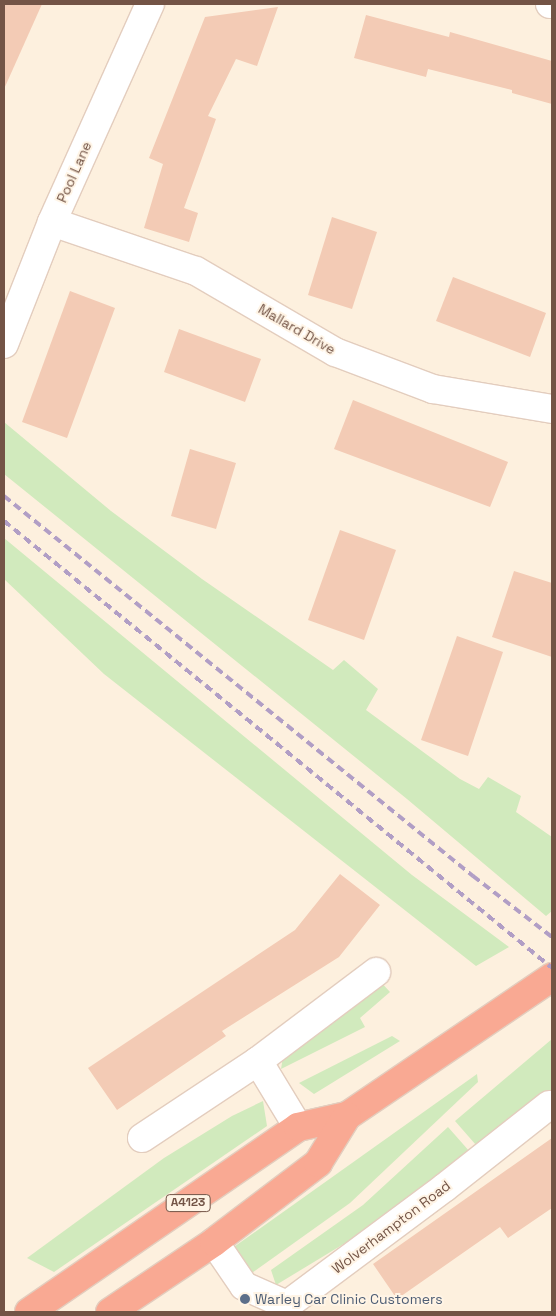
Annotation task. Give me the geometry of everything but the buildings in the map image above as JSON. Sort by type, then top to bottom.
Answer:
[{"type":"highway","name":"A4123","points":[[29,1312],[298,1127],[347,1116],[552,977]]},
{"type":"highway","name":"A4123","points":[[110,1312],[214,1242],[318,1163],[347,1116]]},
{"type":"street","name":"Pool Lane","points":[[4,344],[52,222],[150,4]]},
{"type":"street","name":"Mallard Drive","points":[[52,222],[196,271],[335,352],[433,389],[552,409]]},
{"type":"street","points":[[142,1138],[258,1061],[376,972]]},
{"type":"street","points":[[258,1061],[298,1127]]},
{"type":"street","name":"Wolverhampton Road","points":[[214,1242],[244,1286],[287,1305],[444,1188],[549,1105]]},
{"type":"green space","points":[[4,422],[111,511],[202,579],[333,670],[344,660],[378,689],[366,710],[460,779],[479,789],[488,777],[521,796],[516,812],[552,837],[552,911],[546,916],[407,799],[4,474]]},
{"type":"green space","points":[[4,538],[412,875],[509,947],[476,966],[104,674],[4,579]]},
{"type":"green space","points":[[378,979],[390,992],[360,1018],[365,1027],[281,1069],[283,1057],[319,1033],[339,1010]]},
{"type":"green space","points":[[392,1036],[400,1041],[314,1094],[299,1083]]},
{"type":"green space","points":[[552,1039],[552,1108],[536,1098],[476,1145],[455,1121]]},
{"type":"green space","points":[[477,1074],[478,1082],[350,1203],[249,1275],[231,1249]]},
{"type":"green space","points":[[263,1101],[267,1126],[54,1272],[27,1258],[164,1158],[232,1116]]},
{"type":"green space","points":[[448,1127],[470,1152],[375,1225],[276,1285],[271,1270],[363,1205]]},
{"type":"railway","points":[[4,496],[473,876],[552,937]]},
{"type":"railway","points":[[4,521],[552,968]]},
{"type":"place","name":"Warley Car Clinic Customers","points":[[245,1299]]}]
